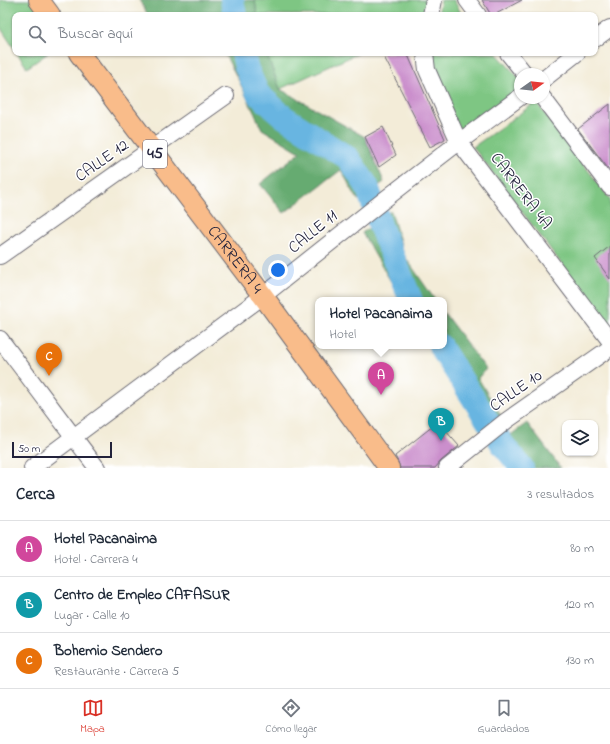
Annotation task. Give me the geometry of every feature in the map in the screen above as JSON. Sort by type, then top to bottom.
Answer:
[{"type":"main road","points":[[39,0],[48,12]]},
{"type":"main road","name":"CARRERA 4","points":[[81,56],[263,296],[389,468]]},
{"type":"street","points":[[432,12],[434,0]]},
{"type":"street","points":[[467,0],[476,12]]},
{"type":"street","points":[[598,37],[610,28]]},
{"type":"street","name":"CARRERA 4A","points":[[425,56],[427,70],[459,142],[610,341]]},
{"type":"street","points":[[510,56],[519,68]]},
{"type":"street","points":[[550,74],[573,56]]},
{"type":"street","name":"CALLE 12","points":[[0,256],[226,96]]},
{"type":"street","name":"CALLE 11","points":[[32,468],[263,296],[384,200],[514,101]]},
{"type":"street","points":[[548,104],[610,187]]},
{"type":"street","points":[[0,339],[97,468]]},
{"type":"street","name":"CALLE 10","points":[[447,468],[506,421],[610,348]]},
{"type":"green space","points":[[0,0],[46,0],[50,12],[12,12],[12,45],[0,27]]},
{"type":"green space","points":[[139,0],[255,0],[257,12],[146,12]]},
{"type":"green space","points":[[255,0],[430,0],[427,12],[257,12]]},
{"type":"green space","points":[[441,0],[454,0],[460,12],[439,12]]},
{"type":"green space","points":[[19,56],[44,56],[27,68]]},
{"type":"green space","points":[[226,56],[267,56],[280,89],[365,137],[384,182],[358,200],[341,170],[284,213],[260,184],[300,152],[262,129]]},
{"type":"green space","points":[[267,56],[352,56],[280,89]]},
{"type":"green space","points":[[433,56],[499,56],[514,72],[514,93],[459,131],[434,69]]},
{"type":"green space","points":[[533,104],[538,104],[610,199],[610,328],[473,147]]},
{"type":"green space","points":[[391,211],[404,255],[433,297],[400,297],[362,233]]},
{"type":"green space","points":[[447,317],[486,369],[478,378],[501,416],[486,428],[436,349],[447,349]]},
{"type":"green space","points":[[527,423],[561,468],[517,468],[498,444]]},
{"type":"building","points":[[482,0],[522,0],[500,12],[489,12]]},
{"type":"building","points":[[384,56],[408,56],[445,139],[430,147]]},
{"type":"building","points":[[610,104],[610,171],[578,129]]},
{"type":"building","points":[[383,127],[396,155],[379,167],[365,137]]},
{"type":"building","points":[[610,246],[610,279],[595,258]]},
{"type":"building","points":[[438,422],[459,446],[435,468],[400,468],[395,456]]},
{"type":"waterway","points":[[232,0],[234,12]]},
{"type":"waterway","points":[[244,56],[246,67],[258,94],[284,117],[348,158],[367,186],[381,228],[410,297]]},
{"type":"waterway","points":[[442,349],[503,445],[522,468]]},
{"type":"place","name":"Bohemio Sendero","points":[[49,376]]},
{"type":"place","name":"Hotel Pacanaima","points":[[381,395]]},
{"type":"place","name":"Centro de Empleo CAFASUR","points":[[441,441]]}]
